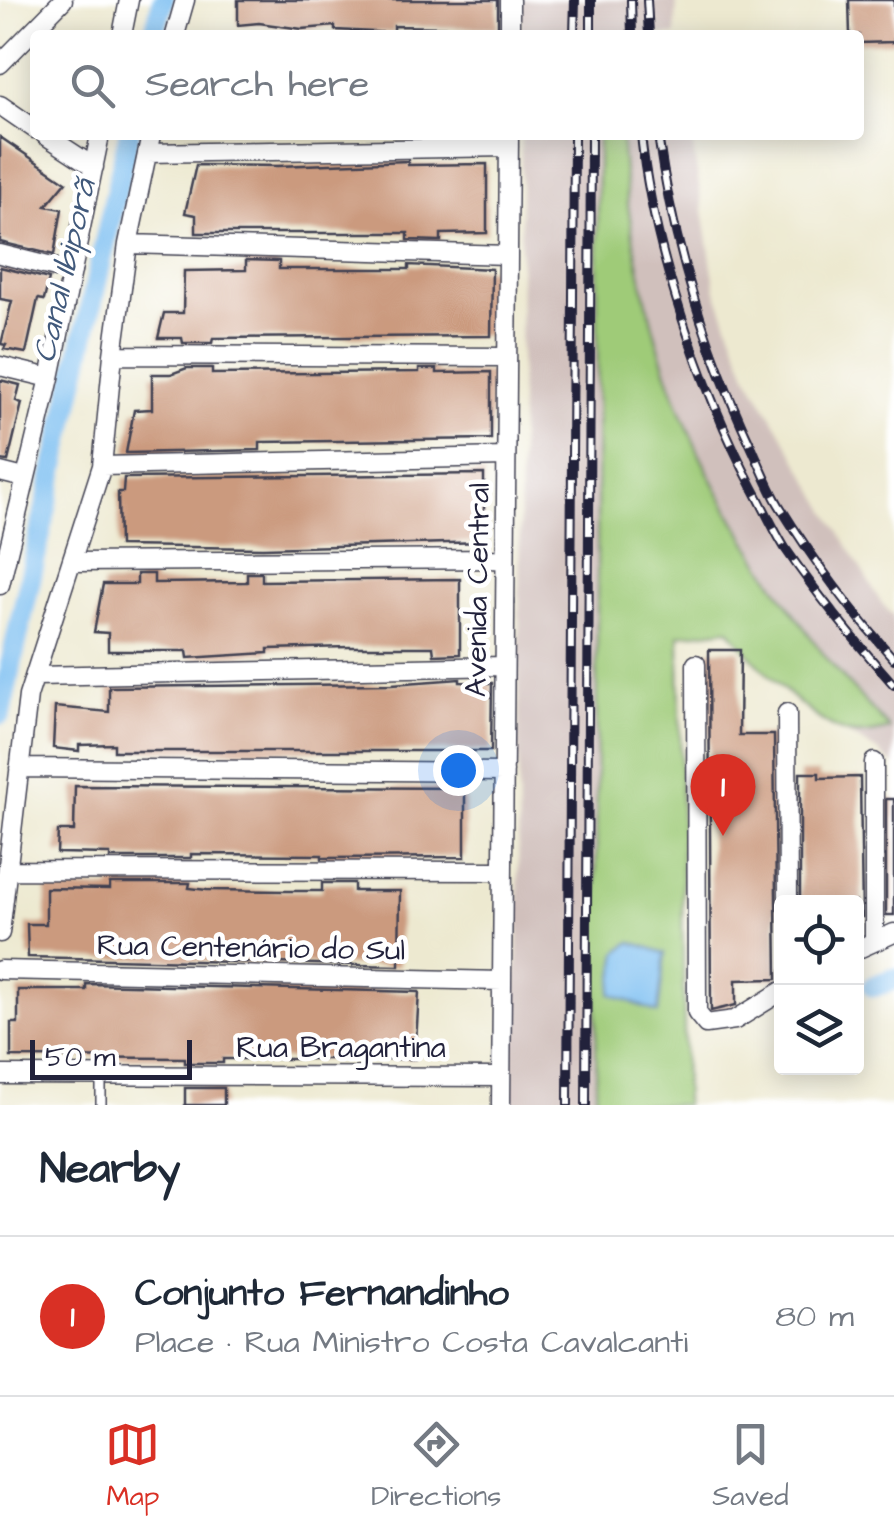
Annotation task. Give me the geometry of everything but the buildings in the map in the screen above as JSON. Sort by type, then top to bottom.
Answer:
[{"type":"street","points":[[33,30],[63,0]]},
{"type":"street","points":[[123,30],[129,0]]},
{"type":"street","points":[[176,30],[185,0]]},
{"type":"street","points":[[510,0],[510,30]]},
{"type":"street","points":[[0,64],[30,34]]},
{"type":"street","points":[[0,106],[30,125]]},
{"type":"street","points":[[53,140],[94,167]]},
{"type":"street","points":[[1,577],[50,378],[99,140]]},
{"type":"street","points":[[0,932],[28,696],[102,466],[128,244],[149,144],[509,141]]},
{"type":"street","name":"Avenida Central","points":[[501,1105],[509,141]]},
{"type":"street","points":[[128,244],[508,254]]},
{"type":"street","points":[[0,254],[72,272]]},
{"type":"street","points":[[113,355],[507,358]]},
{"type":"street","points":[[0,366],[50,378]]},
{"type":"street","points":[[102,466],[506,457]]},
{"type":"street","points":[[0,472],[24,478]]},
{"type":"street","points":[[72,562],[506,559]]},
{"type":"street","points":[[696,664],[697,1014],[706,1024],[735,1020],[774,996]]},
{"type":"street","points":[[36,676],[504,666]]},
{"type":"street","points":[[786,713],[788,895]]},
{"type":"street","points":[[874,762],[865,946],[894,933]]},
{"type":"street","points":[[19,768],[504,772]]},
{"type":"street","points":[[8,870],[503,872]]},
{"type":"street","name":"Rua Centenário do Sul","points":[[0,970],[502,981]]},
{"type":"street","name":"Rua Bragantina","points":[[0,1075],[501,1077]]},
{"type":"lane","points":[[101,1074],[101,1105]]},
{"type":"shaded area","points":[[521,0],[677,0],[675,30],[521,30]]},
{"type":"shaded area","points":[[521,140],[692,140],[716,291],[748,376],[880,601],[894,617],[894,765],[878,751],[822,720],[749,656],[730,629],[679,635],[685,1105],[507,1105],[518,951]]},
{"type":"green space","points":[[598,140],[621,140],[630,215],[646,298],[683,417],[754,554],[836,669],[890,729],[854,734],[828,724],[781,687],[729,629],[679,635],[685,1105],[596,1105]]},
{"type":"water","points":[[631,942],[665,953],[658,1013],[611,994],[618,952]]},
{"type":"waterway","name":"Canal Ibiporã","points":[[155,30],[163,0]]},
{"type":"waterway","name":"Canal Ibiporã","points":[[0,714],[128,140]]},
{"type":"waterway","points":[[874,986],[894,979]]},
{"type":"railway","points":[[574,30],[575,0]]},
{"type":"railway","points":[[591,0],[591,30]]},
{"type":"railway","points":[[631,0],[632,30]]},
{"type":"railway","points":[[647,0],[649,30]]},
{"type":"railway","points":[[568,1105],[574,140]]},
{"type":"railway","points":[[586,1105],[591,140]]},
{"type":"railway","points":[[642,140],[668,270],[697,362],[733,449],[785,548],[894,685]]},
{"type":"railway","points":[[659,140],[682,256],[706,336],[765,478],[819,565],[894,659]]},
{"type":"place","name":"Conjunto Fernandinho","points":[[723,836]]}]
